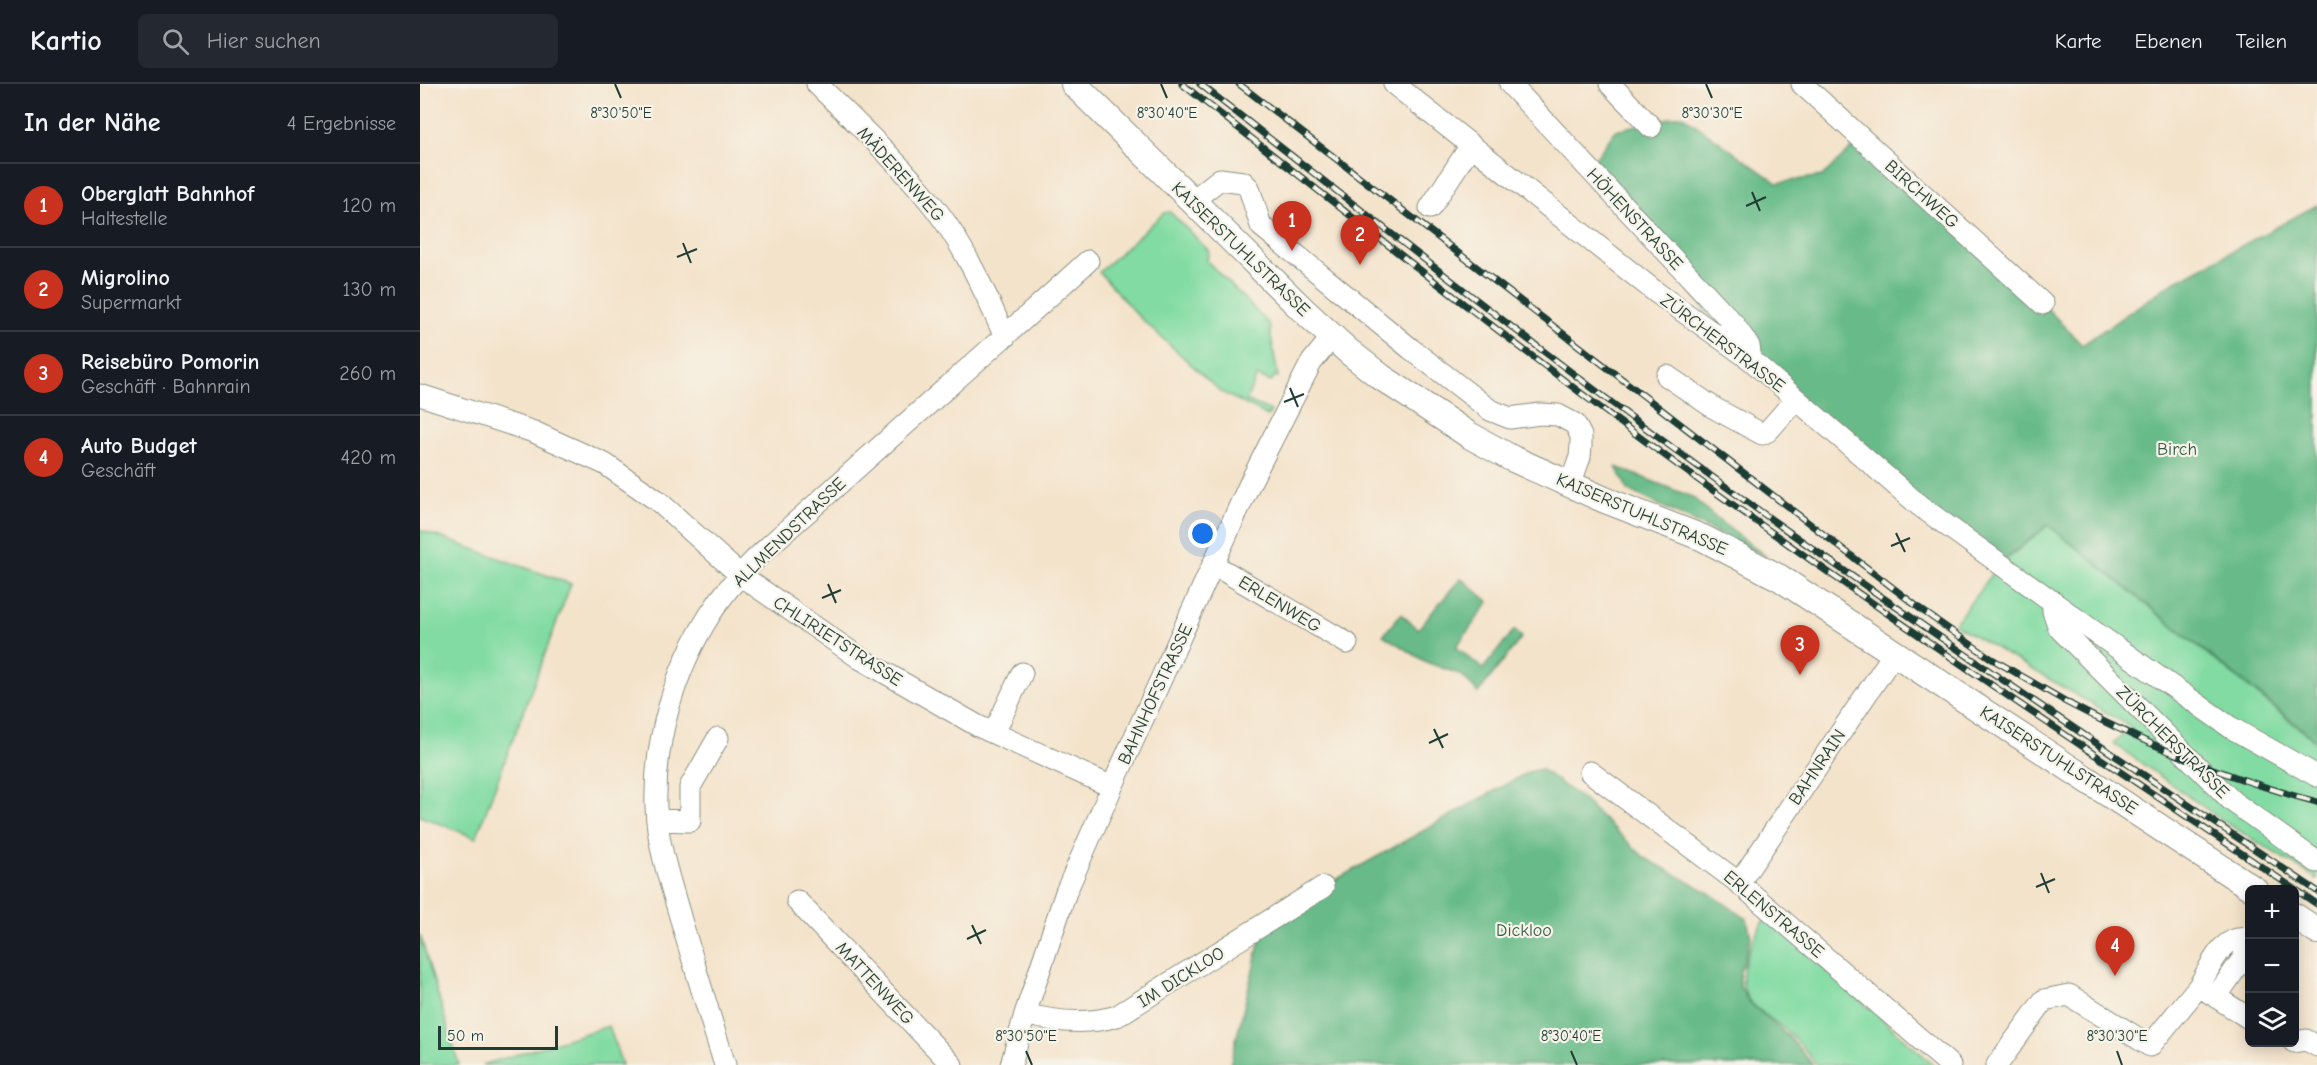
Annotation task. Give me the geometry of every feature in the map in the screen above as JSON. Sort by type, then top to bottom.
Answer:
[{"type":"main road","name":"KAISERSTUHLSTRASSE","points":[[1074,84],[1332,337],[1381,377],[1469,435],[1511,458],[1570,485],[1703,538],[1780,578],[2247,885]]},
{"type":"main road","points":[[2299,919],[2317,931]]},
{"type":"street","name":"MÄDERENWEG","points":[[817,84],[906,174],[935,208],[974,270],[1005,337]]},
{"type":"street","name":"ZÜRCHERSTRASSE","points":[[1394,84],[1657,293],[1751,360],[1920,506],[2230,727],[2317,776]]},
{"type":"street","name":"HÖHENSTRASSE","points":[[1510,84],[1733,323],[1749,346],[1751,360]]},
{"type":"street","points":[[1610,84],[1651,128]]},
{"type":"street","name":"BIRCHWEG","points":[[1802,84],[2043,304]]},
{"type":"street","points":[[1430,208],[1471,145]]},
{"type":"street","points":[[1192,201],[1220,179],[1234,179],[1243,182],[1249,188],[1261,226],[1411,349],[1490,410],[1510,418],[1540,414],[1558,415],[1575,424],[1581,436],[1581,446],[1580,457],[1570,485]]},
{"type":"street","name":"ALLMENDSTRASSE","points":[[725,1065],[663,856],[657,819],[660,752],[668,710],[686,659],[711,612],[740,575],[902,426],[1088,261]]},
{"type":"street","name":"BAHNHOFSTRASSE","points":[[1011,1065],[1025,1014],[1066,892],[1112,787],[1251,481],[1311,363],[1332,337]]},
{"type":"street","points":[[1667,376],[1714,408],[1762,434],[1768,431],[1796,399]]},
{"type":"street","name":"CHLIRIETSTRASSE","points":[[420,395],[534,432],[605,464],[658,501],[740,575],[861,658],[994,734],[1112,787]]},
{"type":"street","name":"ERLENWEG","points":[[1214,565],[1347,643]]},
{"type":"street","name":"ZÜRCHERSTRASSE","points":[[2053,601],[2053,611],[2059,628],[2232,801],[2317,862]]},
{"type":"street","name":"BAHNRAIN","points":[[1739,883],[1895,652]]},
{"type":"street","points":[[994,734],[1022,673]]},
{"type":"street","points":[[657,819],[690,820],[690,787],[718,738]]},
{"type":"street","name":"ERLENSTRASSE","points":[[1590,772],[1739,883],[1950,1065]]},
{"type":"street","name":"IM DICKLOO","points":[[1025,1014],[1078,1022],[1102,1021],[1117,1016],[1323,887]]},
{"type":"street","name":"MATTENWEG","points":[[797,901],[952,1065]]},
{"type":"street","points":[[1997,1065],[2044,1000],[2069,994],[2150,1046],[2207,991],[2245,949]]},
{"type":"street","points":[[2207,991],[2245,1016]]},
{"type":"street","points":[[2299,1041],[2306,1040],[2317,1046]]},
{"type":"green space","name":"Birch","points":[[1682,115],[1777,183],[1822,176],[1858,143],[2043,304],[2082,345],[2169,285],[2317,205],[2317,741],[2048,525],[1997,565],[1743,359],[1592,163],[1616,130]]},
{"type":"green space","points":[[1170,212],[1209,251],[1207,261],[1269,324],[1278,377],[1275,376],[1271,382],[1257,376],[1246,400],[1271,411],[1268,416],[1221,392],[1137,315],[1099,272],[1164,213]]},
{"type":"green space","points":[[1616,467],[1692,497],[1767,557],[1628,490]]},
{"type":"green space","points":[[2048,525],[2317,743],[2317,879],[2222,820],[2113,743],[2133,728],[1954,624],[1997,568]]},
{"type":"green space","points":[[420,530],[571,584],[476,838],[420,816]]},
{"type":"green space","points":[[1461,578],[1489,602],[1456,647],[1483,669],[1514,630],[1522,637],[1478,693],[1462,675],[1426,662],[1383,635],[1401,614],[1418,629]]},
{"type":"green space","name":"Dickloo","points":[[1541,769],[1581,798],[1645,858],[1706,891],[1747,919],[1751,937],[1740,972],[1740,986],[1748,1001],[1789,1037],[1813,1065],[1230,1065],[1262,932],[1323,887],[1528,772]]},
{"type":"green space","points":[[1766,917],[1934,1065],[1817,1065],[1789,1033],[1749,1000],[1744,990],[1743,969],[1746,957]]},
{"type":"green space","points":[[420,935],[459,1065],[420,1065]]},
{"type":"green space","points":[[609,1026],[622,1065],[482,1065]]},
{"type":"railway","points":[[1182,84],[1528,353],[1727,501],[1978,676],[2317,904]]},
{"type":"railway","points":[[1200,84],[1511,326],[1776,523],[1929,630],[2317,891]]},
{"type":"railway","points":[[1239,84],[1923,611],[1992,659],[2072,705]]},
{"type":"railway","points":[[2064,701],[2125,732],[2188,759],[2252,783],[2317,802]]},
{"type":"place","name":"Oberglatt Bahnhof","points":[[1292,251]]},
{"type":"place","name":"Migrolino","points":[[1360,265]]},
{"type":"place","name":"Reisebüro Pomorin","points":[[1800,675]]},
{"type":"place","name":"Auto Budget","points":[[2115,976]]}]
